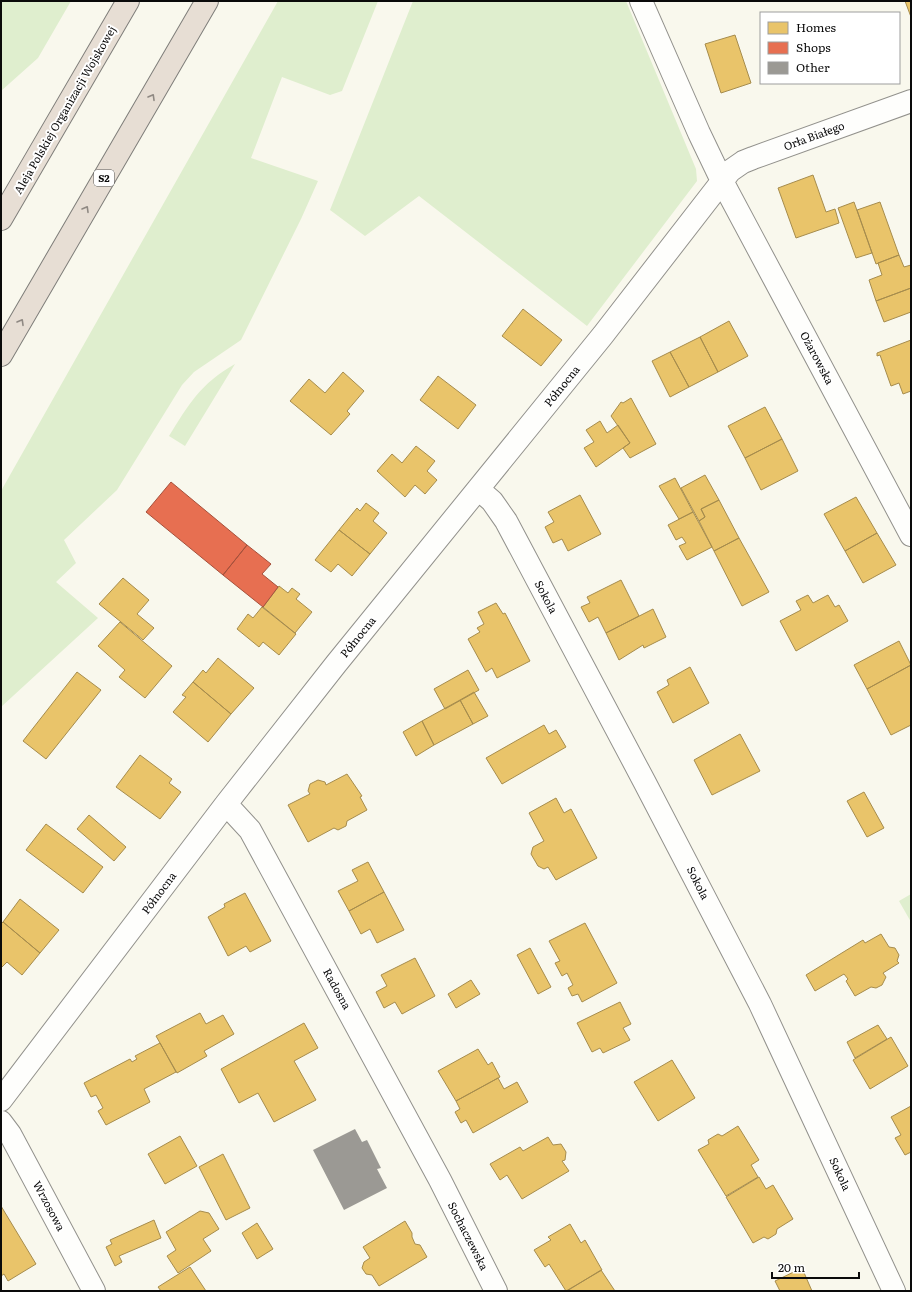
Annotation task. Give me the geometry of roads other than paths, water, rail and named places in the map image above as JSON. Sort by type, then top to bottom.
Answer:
[{"type":"highway","name":"Aleja Polskiej Organizacji Wojskowej","points":[[1,219],[128,1]]},
{"type":"highway","name":"S2","points":[[1,355],[207,1]]},
{"type":"street","name":"Ożarowska","points":[[641,1],[699,133],[722,181],[911,535]]},
{"type":"street","name":"Orła Białego","points":[[722,181],[730,171],[743,162],[911,101]]},
{"type":"street","name":"Północna","points":[[1,1100],[226,804],[336,664],[608,329],[722,181]]},
{"type":"street","name":"Sokola","points":[[478,489],[492,501],[506,521],[760,1004],[894,1291]]},
{"type":"street","name":"Radosna","points":[[226,804],[250,830],[440,1180]]},
{"type":"street","name":"Wrzosowa","points":[[1,1122],[10,1134],[94,1291]]},
{"type":"street","name":"Sochaczewska","points":[[440,1180],[496,1291]]}]
